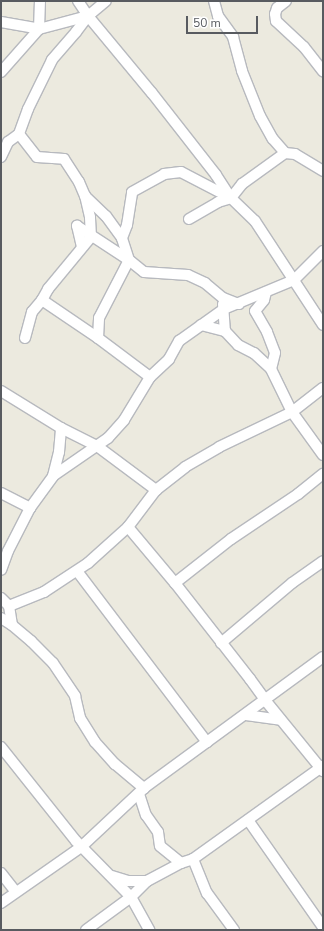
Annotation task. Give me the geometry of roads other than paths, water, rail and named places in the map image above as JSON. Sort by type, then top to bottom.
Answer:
[{"type":"street","points":[[1,72],[39,29],[40,1]]},
{"type":"street","points":[[78,1],[88,16],[152,93],[216,175],[231,198],[255,221],[323,325]]},
{"type":"street","points":[[1,157],[8,142],[19,134],[28,109],[52,60],[88,16],[106,1]]},
{"type":"street","points":[[214,1],[218,16],[233,37],[242,71],[260,116],[273,139],[285,152],[295,154],[323,171]]},
{"type":"street","points":[[286,1],[277,8],[275,14],[276,21],[304,47],[323,71]]},
{"type":"street","points":[[1,22],[39,29],[88,16]]},
{"type":"street","points":[[19,134],[37,157],[64,159],[79,182],[85,196],[90,217],[91,237],[48,289],[42,300],[32,312],[25,338]]},
{"type":"street","points":[[189,219],[218,202],[231,198],[242,184],[285,152]]},
{"type":"street","points":[[122,238],[127,225],[132,192],[164,174],[181,172],[231,198]]},
{"type":"street","points":[[85,196],[106,216],[122,238],[129,260],[99,318],[98,338]]},
{"type":"street","points":[[82,247],[77,226],[91,237],[129,260],[144,272],[188,275],[204,283],[223,298],[239,304]]},
{"type":"street","points":[[1,570],[8,551],[30,508],[53,476],[108,438],[124,420],[150,377],[169,359],[178,341],[224,309],[294,280],[323,252]]},
{"type":"street","points":[[266,292],[264,300],[255,311],[267,332],[275,353],[271,369]]},
{"type":"street","points":[[223,298],[225,331]]},
{"type":"street","points":[[42,300],[98,338],[150,377]]},
{"type":"street","points":[[201,325],[225,331],[238,345],[254,353],[271,369],[292,412],[301,422],[323,454]]},
{"type":"street","points":[[9,606],[44,592],[88,563],[128,527],[156,490],[185,467],[218,447],[292,412],[323,388]]},
{"type":"street","points":[[1,391],[61,428],[97,446],[156,490]]},
{"type":"street","points":[[53,476],[59,452],[61,428]]},
{"type":"street","points":[[175,583],[230,539],[298,494],[323,474]]},
{"type":"street","points":[[1,493],[30,508]]},
{"type":"street","points":[[86,930],[131,898],[147,881],[181,863],[193,859],[322,768],[281,720],[175,583],[128,527]]},
{"type":"street","points":[[221,643],[292,583],[323,561]]},
{"type":"street","points":[[77,571],[207,742]]},
{"type":"street","points":[[1,598],[9,606],[12,625]]},
{"type":"street","points":[[1,618],[31,641],[53,663],[75,696],[80,718],[95,742],[142,792],[146,815],[158,832],[160,846],[181,863]]},
{"type":"street","points":[[1,902],[81,846],[142,792],[207,742],[246,715],[323,657]]},
{"type":"street","points":[[246,715],[281,720]]},
{"type":"street","points":[[1,747],[81,846],[131,898],[149,930]]},
{"type":"street","points":[[248,820],[323,927]]},
{"type":"street","points":[[193,859],[207,893],[234,930]]},
{"type":"street","points":[[1,873],[16,892]]},
{"type":"street","points":[[110,876],[128,881],[147,881]]}]
